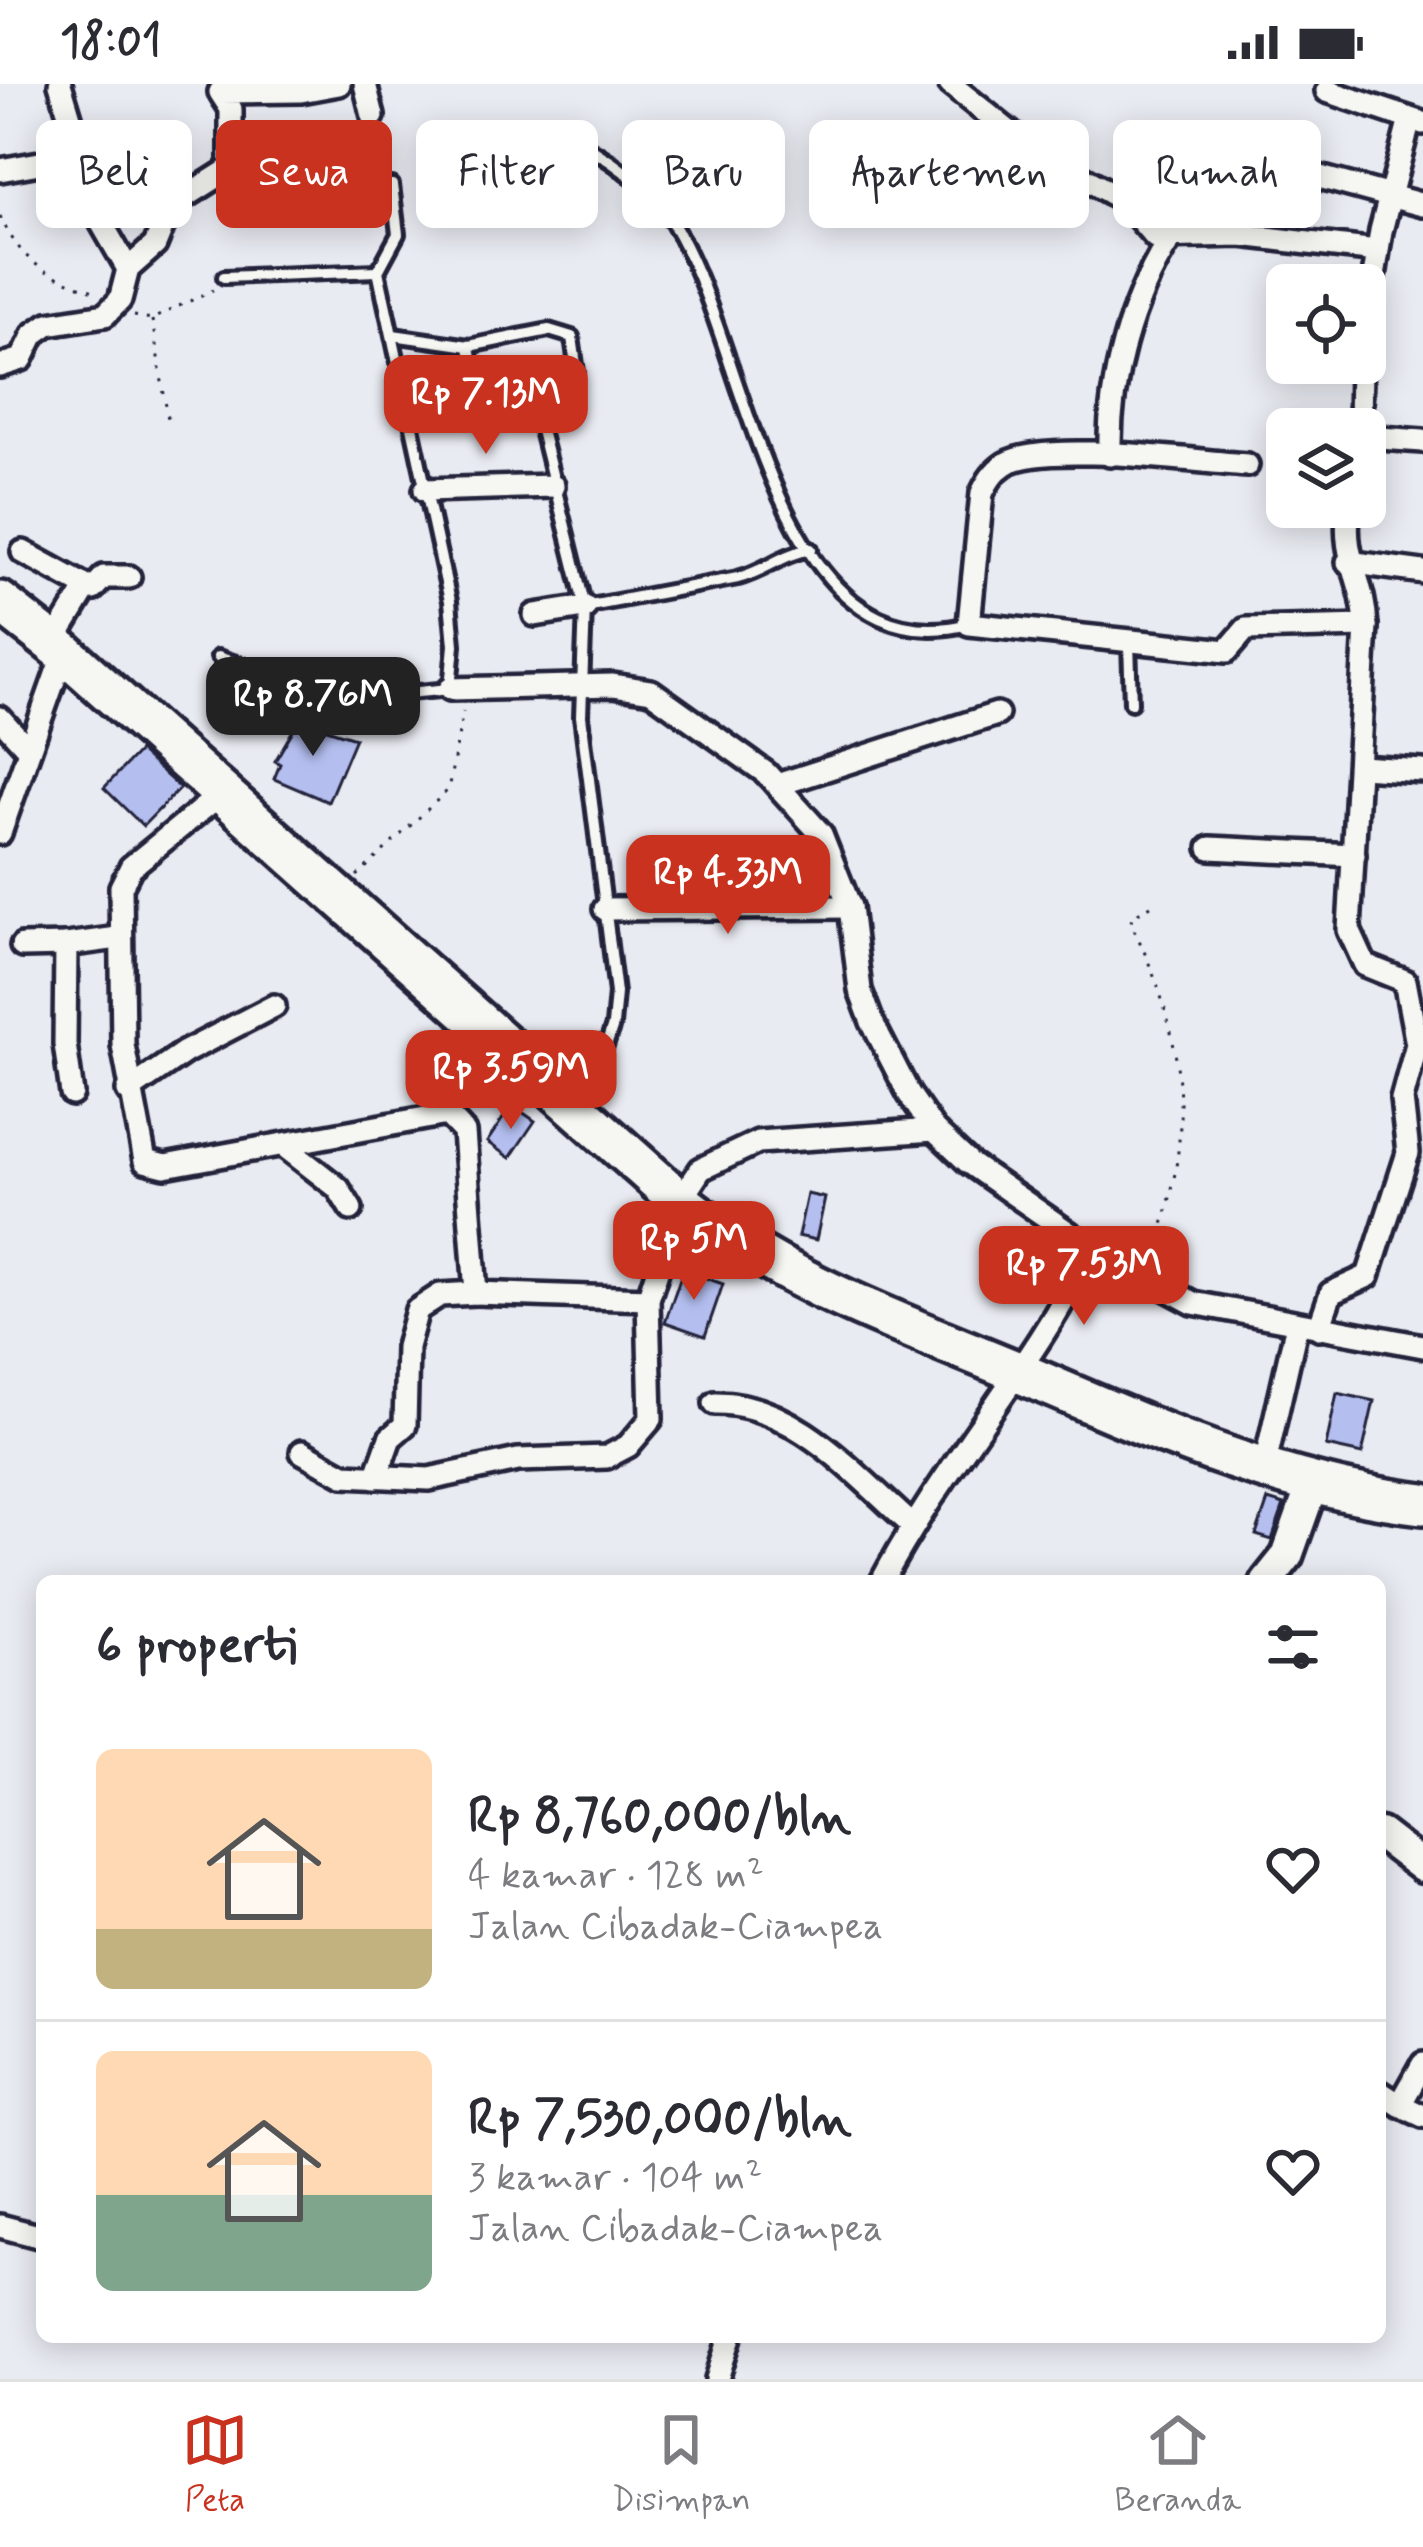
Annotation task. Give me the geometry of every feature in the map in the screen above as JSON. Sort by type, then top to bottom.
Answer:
[{"type":"highway","points":[[0,602],[59,647],[338,893],[382,940],[680,1202],[756,1258],[815,1290],[1193,1447],[1313,1483],[1423,1504]]},
{"type":"main road","points":[[1273,1575],[1287,1556],[1313,1483]]},
{"type":"main road","points":[[1386,1839],[1423,1867]]},
{"type":"street","points":[[60,84],[70,120]]},
{"type":"street","points":[[218,88],[301,92],[340,84]]},
{"type":"street","points":[[365,84],[373,116]]},
{"type":"street","points":[[950,84],[1022,142],[1113,195]]},
{"type":"street","points":[[0,366],[22,359],[34,334],[48,324],[99,320],[120,300],[128,269],[155,245],[171,206],[231,168],[231,109],[218,88]]},
{"type":"street","points":[[1327,91],[1416,121],[1375,264]]},
{"type":"street","points":[[0,170],[36,164]]},
{"type":"street","points":[[1321,177],[1423,205]]},
{"type":"street","points":[[104,228],[128,269]]},
{"type":"street","points":[[1143,228],[1170,239],[1241,235],[1377,250]]},
{"type":"street","points":[[1221,228],[1241,235]]},
{"type":"street","points":[[1110,455],[1109,400],[1117,370],[1124,362],[1136,304],[1170,239]]},
{"type":"street","points":[[1386,438],[1423,441]]},
{"type":"street","points":[[1247,465],[1110,455],[1008,462],[989,478],[982,493],[969,624],[1227,651],[1246,628],[1366,626]]},
{"type":"street","points":[[425,490],[553,486]]},
{"type":"street","points":[[1264,1468],[1308,1326],[1331,1293],[1368,1276],[1408,1153],[1402,1099],[1417,1044],[1406,981],[1365,965],[1349,930],[1366,626],[1365,600],[1348,562],[1349,528]]},
{"type":"street","points":[[23,552],[93,589],[104,577],[129,578]]},
{"type":"street","points":[[1348,562],[1423,572]]},
{"type":"street","points":[[0,832],[59,647],[87,586]]},
{"type":"street","points":[[536,615],[585,607]]},
{"type":"street","points":[[451,689],[651,691],[777,785],[821,833],[850,908],[860,990],[909,1094],[934,1130],[969,1163],[1092,1249],[1192,1303],[1423,1346]]},
{"type":"street","points":[[777,785],[998,714]]},
{"type":"street","points":[[0,718],[29,750]]},
{"type":"street","points":[[1360,767],[1423,771]]},
{"type":"street","points":[[222,793],[125,874],[118,938],[128,1091],[145,1161],[152,1165],[284,1147],[436,1114],[457,1119],[464,1132],[476,1293]]},
{"type":"street","points":[[1210,848],[1354,855]]},
{"type":"street","points":[[605,909],[850,908]]},
{"type":"street","points":[[22,946],[118,938]]},
{"type":"street","points":[[66,945],[65,1044],[72,1094]]},
{"type":"street","points":[[128,1091],[185,1052],[274,1006]]},
{"type":"street","points":[[302,1452],[330,1471],[429,1479],[518,1460],[607,1457],[628,1446],[651,1419],[648,1299],[680,1202],[714,1159],[758,1142],[934,1130]]},
{"type":"street","points":[[284,1147],[338,1188],[351,1209]]},
{"type":"street","points":[[885,1575],[913,1526],[1057,1319],[1092,1249]]},
{"type":"street","points":[[376,1477],[390,1438],[405,1425],[407,1347],[417,1310],[440,1295],[476,1293],[648,1299]]},
{"type":"street","points":[[715,1403],[754,1405],[785,1419],[913,1526]]},
{"type":"street","points":[[1400,2104],[1423,2064]]},
{"type":"street","points":[[1386,2096],[1423,2116]]},
{"type":"street","points":[[0,2226],[36,2235]]},
{"type":"street","points":[[717,2379],[728,2343]]},
{"type":"lane","points":[[598,156],[613,164],[671,223],[702,290],[770,479],[811,549],[855,601],[892,627],[919,632],[969,624]]},
{"type":"lane","points":[[218,656],[344,700],[451,689],[453,625],[378,271],[398,234],[392,185]]},
{"type":"lane","points":[[224,277],[378,271]]},
{"type":"lane","points":[[393,335],[470,346],[549,330],[572,337],[577,371],[572,385],[532,394],[475,385],[470,346]]},
{"type":"lane","points":[[532,394],[585,607],[580,716],[616,1010],[583,1115]]},
{"type":"lane","points":[[585,607],[738,578],[759,572],[773,559],[811,549]]},
{"type":"lane","points":[[1129,643],[1131,704]]},
{"type":"path","points":[[373,116],[374,120]]},
{"type":"path","points":[[0,216],[13,243],[37,270],[120,300]]},
{"type":"path","points":[[170,425],[152,319],[212,292],[224,277]]},
{"type":"path","points":[[338,893],[448,790],[463,712],[451,689]]},
{"type":"path","points":[[1145,1277],[1175,1191],[1183,1136],[1171,1041],[1156,983],[1131,923],[1132,916],[1153,905]]},
{"type":"building","points":[[299,720],[355,738],[328,802],[274,779],[280,764],[275,761]]},
{"type":"building","points":[[139,751],[180,788],[143,826],[104,788]]},
{"type":"building","points":[[512,1105],[535,1121],[510,1158],[487,1142]]},
{"type":"building","points":[[807,1194],[825,1198],[816,1240],[798,1236]]},
{"type":"building","points":[[683,1270],[723,1284],[705,1336],[665,1322]]},
{"type":"building","points":[[1337,1393],[1374,1401],[1362,1454],[1326,1446]]},
{"type":"building","points":[[1268,1500],[1284,1505],[1272,1540],[1256,1535]]}]
